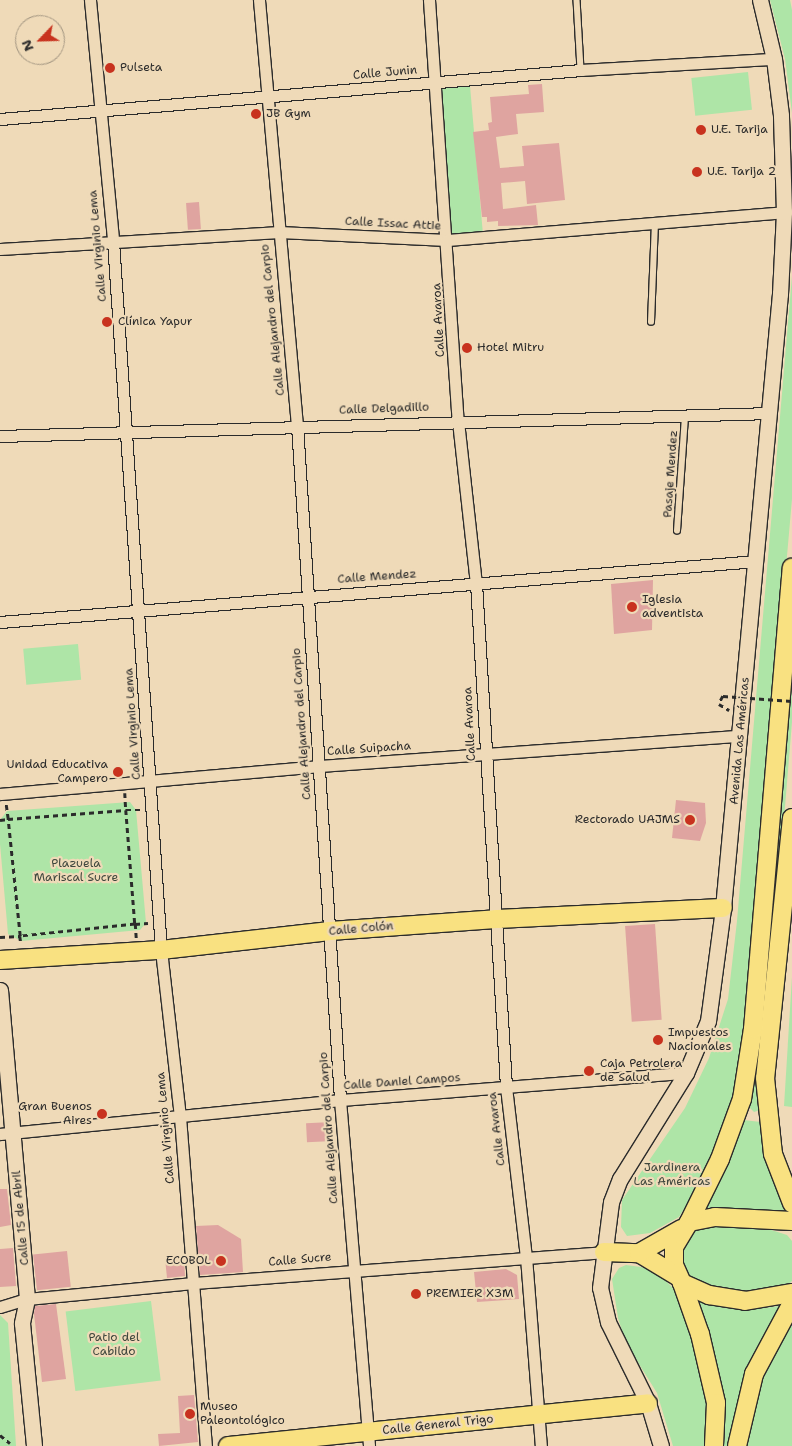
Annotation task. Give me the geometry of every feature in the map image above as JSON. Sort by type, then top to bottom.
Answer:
[{"type":"main road","points":[[714,1446],[716,1403],[700,1334],[680,1280],[674,1247],[720,1159],[739,1107],[753,1029],[792,568]]},
{"type":"main road","points":[[792,818],[769,1026],[767,1112],[774,1154],[792,1203]]},
{"type":"main road","name":"Calle Colón","points":[[0,960],[161,950],[330,931],[496,918],[723,908]]},
{"type":"main road","points":[[739,1107],[752,1117],[767,1112]]},
{"type":"main road","points":[[639,1253],[685,1225],[715,1218],[792,1221]]},
{"type":"main road","points":[[604,1252],[639,1253],[680,1280],[709,1295],[745,1301],[792,1293]]},
{"type":"main road","points":[[737,1446],[754,1374],[792,1303]]},
{"type":"main road","name":"Calle General Trigo","points":[[228,1446],[368,1439],[538,1413],[648,1404]]},
{"type":"street","name":"Calle Virginio Lema","points":[[90,0],[113,241],[161,950],[180,1117],[206,1446]]},
{"type":"street","name":"Calle Alejandro del Carpio","points":[[259,0],[298,425],[340,1100],[368,1439]]},
{"type":"street","name":"Calle Avaroa","points":[[429,0],[448,240],[458,421],[476,583],[506,1087],[526,1257],[541,1446]]},
{"type":"street","name":"Avenida Las Américas","points":[[661,1446],[648,1404],[616,1341],[602,1306],[600,1288],[611,1202],[620,1179],[686,1073],[708,1021],[723,908],[769,413],[784,212],[781,114],[774,59],[760,0]]},
{"type":"street","name":"Calle Junin","points":[[0,120],[100,109],[268,97],[582,70],[774,59]]},
{"type":"street","name":"Calle Issac Attie","points":[[0,249],[279,232],[448,240],[784,212]]},
{"type":"street","name":"Calle Delgadillo","points":[[0,436],[125,433],[298,425],[685,418],[769,413]]},
{"type":"street","name":"Calle Mendez","points":[[0,622],[756,561]]},
{"type":"street","name":"Calle Suipacha","points":[[3,793],[151,782],[318,766],[740,736]]},
{"type":"street","name":"Calle 15 de Abril","points":[[0,990],[7,1133],[27,1299],[22,1322],[34,1446]]},
{"type":"street","name":"Calle Daniel Campos","points":[[7,1133],[340,1100],[686,1073]]},
{"type":"street","name":"Calle Sucre","points":[[0,1307],[27,1299],[193,1283],[353,1269],[604,1252]]},
{"type":"lane","points":[[577,0],[582,70]]},
{"type":"lane","points":[[651,322],[655,223]]},
{"type":"lane","name":"Pasaje Mendez","points":[[677,531],[685,418]]},
{"type":"path","points":[[730,718],[730,711],[719,704],[723,696],[792,701]]},
{"type":"path","points":[[125,784],[136,951]]},
{"type":"path","points":[[3,793],[8,819],[22,959]]},
{"type":"path","points":[[0,820],[152,809]]},
{"type":"path","points":[[0,938],[159,922]]},
{"type":"path","points":[[0,1435],[10,1443]]},
{"type":"green space","points":[[770,0],[790,0],[792,10],[792,113],[785,59]]},
{"type":"green space","points":[[748,72],[752,110],[695,116],[691,78]]},
{"type":"green space","points":[[470,86],[483,238],[449,241],[436,89]]},
{"type":"green space","name":"Jardinera Las Américas","points":[[792,276],[792,499],[742,1069],[728,1123],[702,1181],[679,1217],[650,1233],[627,1236],[621,1227],[622,1200],[685,1108],[709,1058],[728,999],[737,921]]},
{"type":"green space","points":[[78,644],[81,680],[26,685],[23,649]]},
{"type":"green space","points":[[792,648],[792,722],[760,1110],[754,1112],[747,1105]]},
{"type":"green space","name":"Plazuela Mariscal Sucre","points":[[130,802],[136,810],[146,923],[140,930],[21,941],[8,934],[0,844],[0,820],[7,811]]},
{"type":"green space","points":[[792,977],[792,1107],[784,1106]]},
{"type":"green space","name":"Jardinera Las Américas","points":[[743,1120],[761,1122],[774,1179],[790,1214],[704,1213],[706,1198]]},
{"type":"green space","points":[[753,1224],[787,1235],[792,1241],[792,1281],[788,1285],[770,1292],[746,1296],[712,1290],[692,1280],[682,1267],[683,1241],[698,1227]]},
{"type":"green space","points":[[626,1265],[648,1268],[660,1275],[673,1288],[683,1305],[711,1406],[708,1446],[673,1446],[657,1393],[626,1343],[618,1318],[612,1279],[619,1268]]},
{"type":"green space","points":[[701,1298],[727,1306],[765,1308],[785,1305],[731,1446],[719,1446],[694,1302]]},
{"type":"green space","name":"Patio del Cabildo","points":[[151,1301],[161,1380],[75,1391],[66,1311]]},
{"type":"green space","points":[[0,1315],[8,1323],[16,1446],[0,1446]]},
{"type":"green space","points":[[792,1319],[792,1446],[742,1446],[754,1396],[768,1357]]},
{"type":"building","points":[[542,84],[544,112],[516,114],[518,134],[496,137],[500,168],[524,166],[522,146],[559,143],[565,200],[527,204],[525,181],[501,183],[503,209],[536,205],[538,225],[498,226],[498,221],[487,222],[487,217],[482,217],[473,132],[489,130],[488,123],[492,122],[490,97],[529,94],[528,85]]},
{"type":"building","points":[[199,202],[201,229],[188,230],[186,203]]},
{"type":"building","name":"Iglesia adventista","points":[[653,580],[652,630],[614,634],[611,584]]},
{"type":"building","name":"Rectorado UAJMS","points":[[676,800],[705,803],[706,823],[700,841],[672,838]]},
{"type":"building","points":[[655,924],[662,1020],[632,1022],[625,926]]},
{"type":"building","points":[[332,1122],[333,1141],[307,1142],[306,1123]]},
{"type":"building","points":[[0,1189],[7,1189],[11,1225],[0,1227]]},
{"type":"building","name":"ECOBOL","points":[[218,1225],[241,1239],[243,1272],[200,1275],[196,1226]]},
{"type":"building","points":[[13,1248],[16,1286],[0,1287],[0,1249]]},
{"type":"building","points":[[67,1251],[71,1287],[37,1290],[33,1255]]},
{"type":"building","points":[[165,1258],[184,1258],[185,1276],[167,1278]]},
{"type":"building","points":[[506,1269],[517,1275],[519,1299],[477,1302],[474,1272]]},
{"type":"building","points":[[56,1304],[66,1379],[42,1382],[34,1314],[35,1306]]},
{"type":"building","name":"Museo Paleontológico","points":[[194,1395],[198,1442],[159,1446],[158,1434],[180,1433],[178,1396]]},
{"type":"place","name":"Pulseta","points":[[110,68]]},
{"type":"place","name":"JB Gym","points":[[256,114]]},
{"type":"place","name":"U.E. Tarija","points":[[701,130]]},
{"type":"place","name":"U.E. Tarija 2","points":[[697,172]]},
{"type":"place","name":"Clínica Yapur","points":[[107,322]]},
{"type":"place","name":"Hotel Mitru","points":[[467,348]]},
{"type":"place","name":"Iglesia adventista","points":[[632,607]]},
{"type":"place","name":"Unidad Educativa Campero","points":[[118,772]]},
{"type":"place","name":"Rectorado UAJMS","points":[[690,820]]},
{"type":"place","name":"Impuestos Nacionales","points":[[658,1040]]},
{"type":"place","name":"Caja Petrolera de Salud","points":[[589,1071]]},
{"type":"place","name":"Gran Buenos Aires","points":[[102,1114]]},
{"type":"place","name":"ECOBOL","points":[[221,1261]]},
{"type":"place","name":"PREMIER X3M","points":[[416,1294]]},
{"type":"place","name":"Museo Paleontológico","points":[[190,1414]]}]
